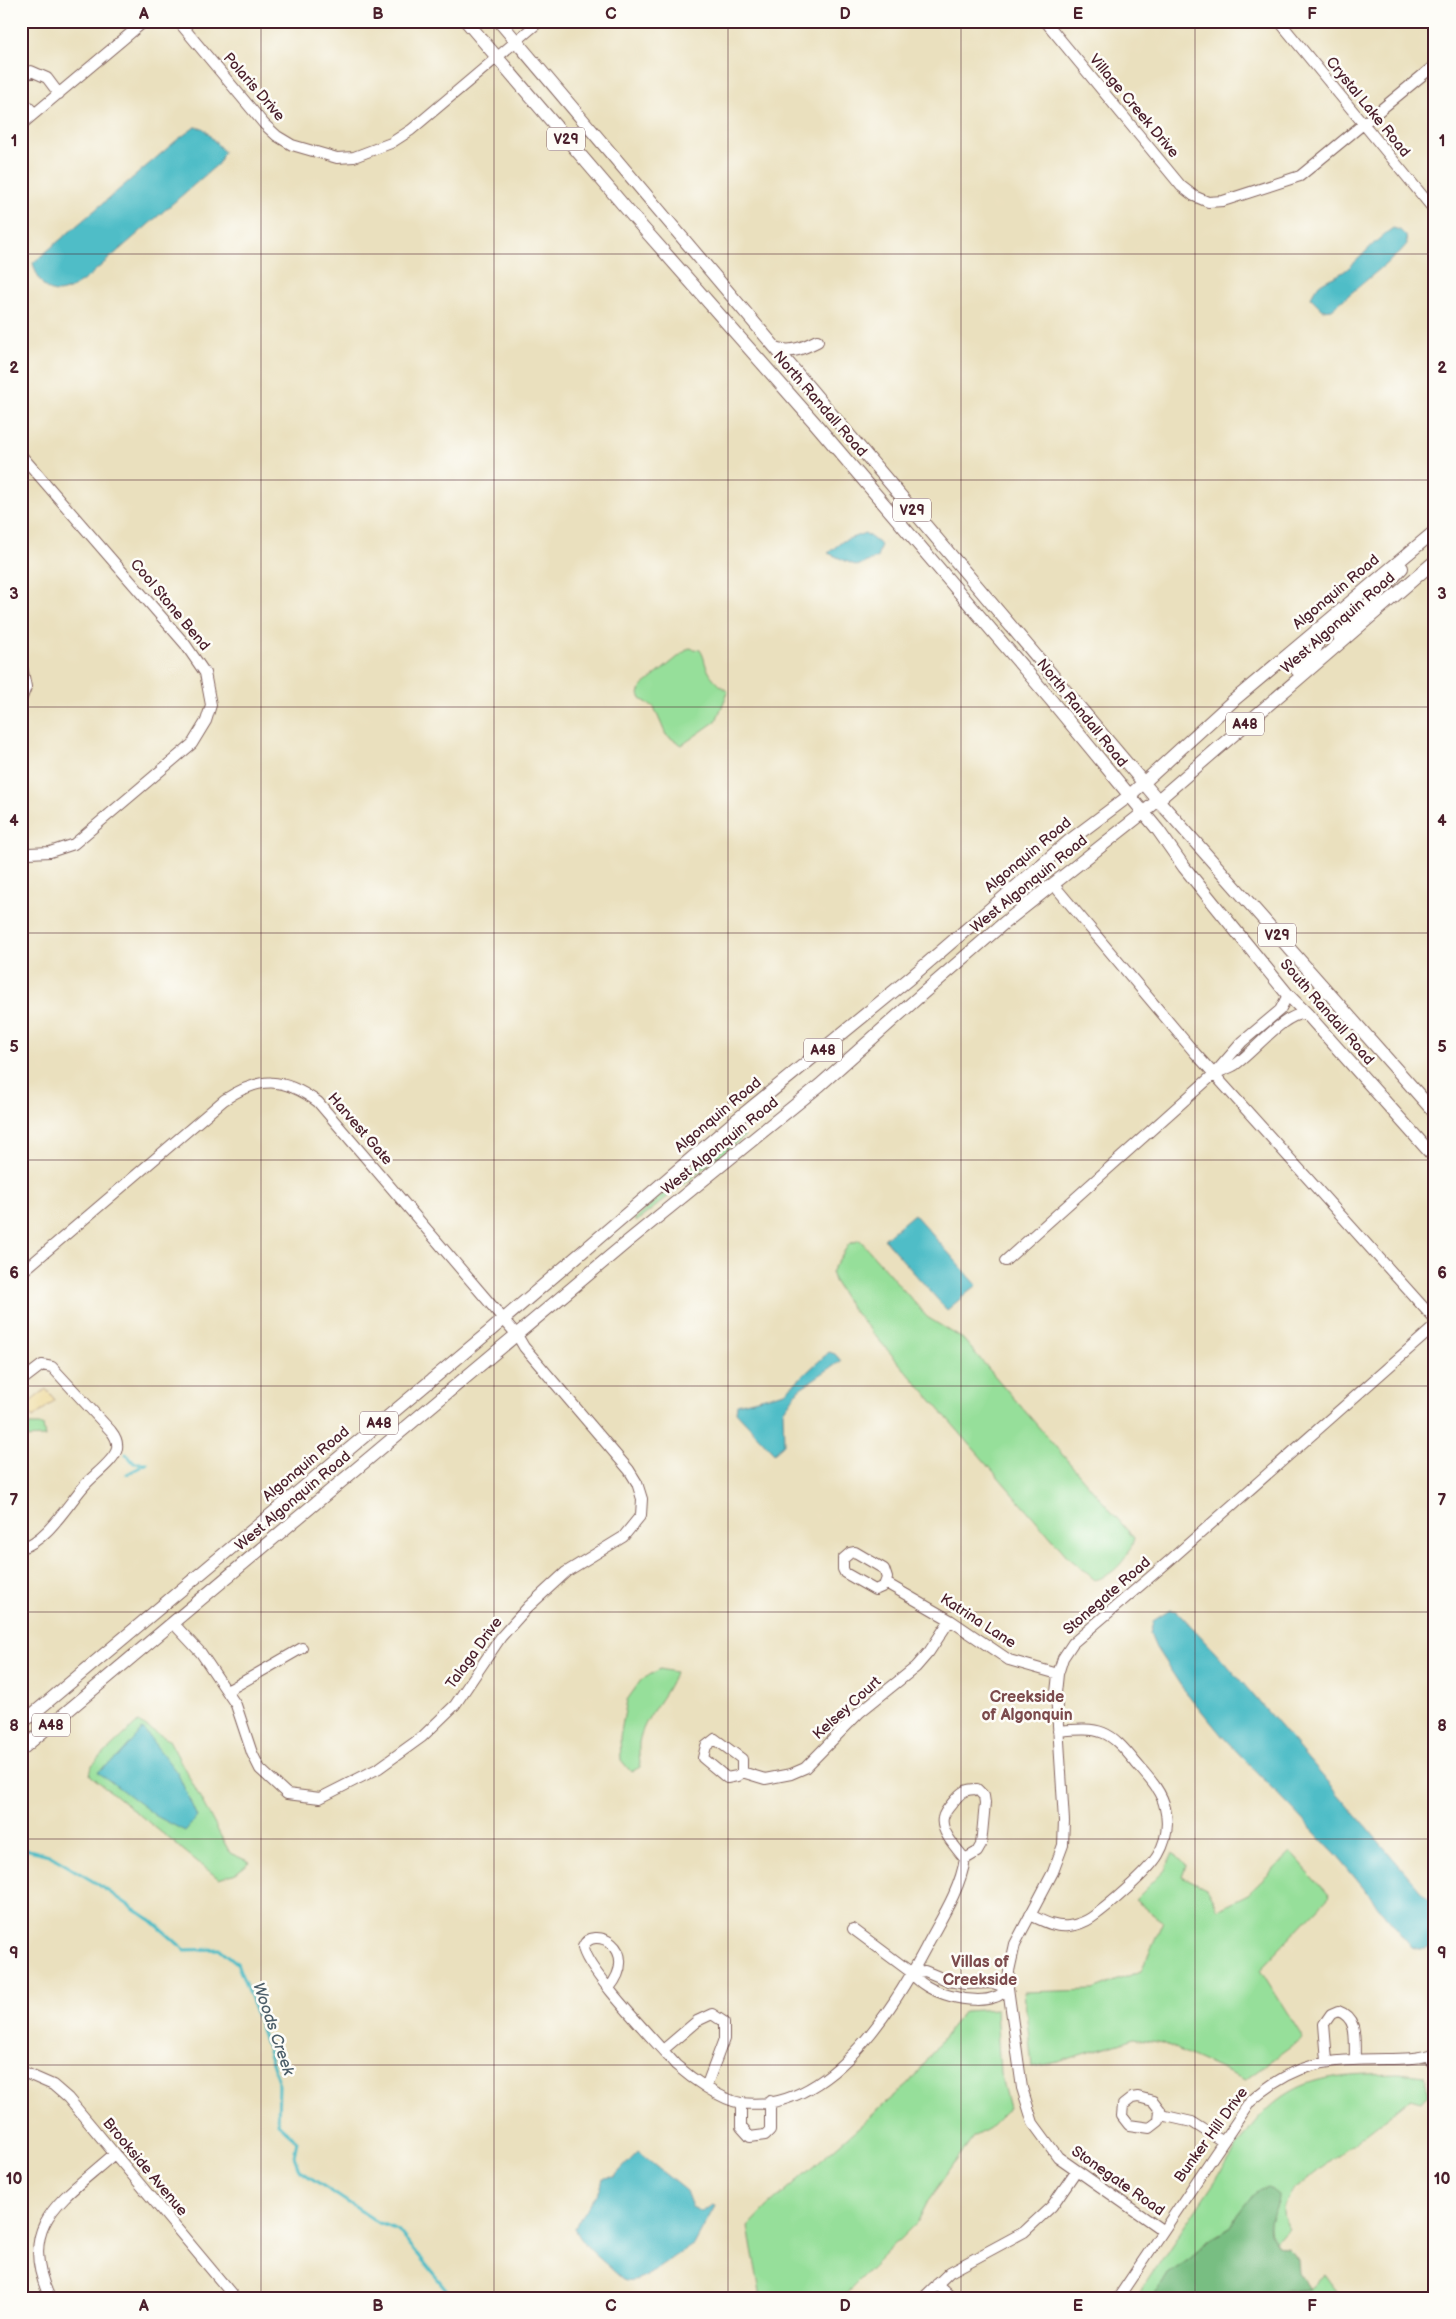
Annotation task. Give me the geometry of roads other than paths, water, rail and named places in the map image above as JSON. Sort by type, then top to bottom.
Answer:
[{"type":"main road","name":"North Randall Road","points":[[466,21],[496,58],[814,422],[1051,700],[1143,813]]},
{"type":"main road","name":"North Randall Road","points":[[499,21],[1158,800]]},
{"type":"main road","points":[[778,349],[787,351],[801,349],[817,342]]},
{"type":"main road","name":"Algonquin Road","points":[[21,1724],[735,1122],[910,978],[1069,841],[1129,796],[1234,700],[1435,531]]},
{"type":"main road","points":[[1332,649],[1346,626],[1394,575],[1415,556],[1419,544]]},
{"type":"main road","name":"West Algonquin Road","points":[[21,1750],[627,1242],[820,1085],[922,994],[1053,884],[1143,813],[1435,561]]},
{"type":"main road","points":[[1253,717],[1317,648],[1320,638],[1317,629]]},
{"type":"main road","name":"South Randall Road","points":[[1158,800],[1435,1113]]},
{"type":"main road","name":"South Randall Road","points":[[1143,813],[1288,996],[1307,1014],[1435,1158]]},
{"type":"street","points":[[21,125],[145,21]]},
{"type":"street","name":"Polaris Drive","points":[[178,21],[276,136],[303,150],[337,158],[360,155],[391,143],[412,130],[540,21]]},
{"type":"street","name":"Village Creek Drive","points":[[1045,21],[1181,186],[1194,196],[1208,202],[1223,201],[1300,176],[1362,124]]},
{"type":"street","name":"Crystal Lake Road","points":[[1279,21],[1435,211]]},
{"type":"street","points":[[1362,124],[1435,65]]},
{"type":"street","points":[[21,80],[31,71],[47,78],[59,94]]},
{"type":"street","points":[[21,99],[34,113]]},
{"type":"street","name":"Cool Stone Bend","points":[[21,455],[185,644],[205,673],[211,705],[206,721],[192,744],[74,844],[50,852],[29,853],[21,851]]},
{"type":"street","points":[[21,662],[26,687],[21,700]]},
{"type":"street","points":[[1053,884],[1214,1074],[1435,1320]]},
{"type":"street","points":[[1005,1261],[1214,1074],[1242,1042],[1280,1010],[1288,996]]},
{"type":"street","points":[[1214,1074],[1233,1066],[1284,1022],[1301,1013],[1307,1014]]},
{"type":"street","name":"Harvest Gate","points":[[21,1273],[224,1100],[239,1090],[254,1085],[285,1083],[318,1102],[503,1319]]},
{"type":"street","name":"Talaga Drive","points":[[173,1623],[202,1653],[236,1705],[252,1753],[260,1769],[287,1794],[320,1798],[379,1768],[422,1737],[455,1705],[502,1637],[528,1607],[566,1572],[623,1537],[642,1515],[642,1499],[637,1483],[629,1470],[524,1347],[517,1335],[503,1319]]},
{"type":"street","name":"Stonegate Road","points":[[1162,2230],[1058,2157],[1040,2135],[1028,2110],[1022,2088],[1008,1988],[1010,1964],[1015,1944],[1053,1872],[1063,1845],[1064,1827],[1056,1693],[1058,1674],[1063,1658],[1072,1643],[1169,1561],[1435,1326]]},
{"type":"street","points":[[21,1381],[42,1365],[52,1367],[63,1376],[111,1430],[116,1439],[117,1449],[114,1456],[84,1485],[52,1525],[33,1543],[21,1548]]},
{"type":"street","name":"Katrina Lane","points":[[886,1583],[950,1620],[1009,1660],[1058,1674]]},
{"type":"street","name":"Kelsey Court","points":[[742,1772],[764,1779],[791,1774],[805,1768],[860,1712],[916,1667],[929,1652],[950,1620]]},
{"type":"street","points":[[227,1691],[302,1648]]},
{"type":"street","points":[[1030,1915],[1053,1926],[1063,1926],[1090,1919],[1150,1866],[1161,1849],[1166,1834],[1166,1814],[1162,1797],[1115,1740],[1105,1732],[1094,1729],[1058,1731]]},
{"type":"street","points":[[609,1988],[619,1973],[621,1964],[619,1953],[603,1939],[587,1940],[583,1947],[584,1956],[609,1988],[682,2070],[706,2087],[741,2103],[770,2101],[802,2093],[824,2080],[840,2066],[883,2019],[912,1973],[954,1893],[965,1859],[977,1852],[983,1834],[984,1796],[977,1789],[964,1790],[942,1820],[945,1830],[965,1859]]},
{"type":"street","points":[[854,1929],[912,1973],[918,1982],[933,1990],[969,1999],[995,1998],[1008,1988]]},
{"type":"street","points":[[912,1973],[926,1971],[949,1982],[965,1984],[994,1983],[1008,1988]]},
{"type":"street","points":[[1327,2061],[1324,2024],[1331,2014],[1338,2011],[1351,2018],[1355,2060]]},
{"type":"street","points":[[664,2050],[697,2021],[712,2014],[724,2022],[724,2039],[706,2087]]},
{"type":"street","points":[[1432,2054],[1435,2071]]},
{"type":"street","name":"Bunker Hill Drive","points":[[1118,2298],[1222,2141],[1250,2102],[1271,2083],[1294,2071],[1327,2061],[1402,2059],[1432,2054]]},
{"type":"street","name":"Brookside Avenue","points":[[21,2071],[53,2085],[68,2098],[235,2298]]},
{"type":"street","points":[[741,2103],[741,2127],[750,2137],[757,2137],[770,2130],[770,2101]]},
{"type":"street","points":[[1161,2115],[1192,2122],[1222,2141]]},
{"type":"street","points":[[50,2298],[41,2278],[37,2254],[40,2235],[50,2211],[114,2154]]},
{"type":"street","points":[[923,2298],[962,2264],[1024,2232],[1052,2206],[1076,2171]]},
{"type":"street","points":[[937,2284],[952,2298]]},
{"type":"water","points":[[195,127],[203,128],[224,152],[218,164],[79,284],[62,291],[55,292],[48,289],[37,275],[33,263],[177,140]]},
{"type":"water","points":[[1393,228],[1400,230],[1406,236],[1407,244],[1399,253],[1332,309],[1323,310],[1311,298],[1321,283],[1346,270]]},
{"type":"water","points":[[865,533],[881,545],[877,558],[857,566],[828,553],[843,541]]},
{"type":"water","points":[[914,1214],[977,1285],[947,1310],[884,1239]]},
{"type":"water","points":[[829,1352],[835,1354],[841,1361],[799,1389],[783,1411],[784,1444],[774,1453],[736,1412],[737,1404],[785,1392]]},
{"type":"water","points":[[1170,1610],[1177,1611],[1223,1660],[1435,1907],[1435,1944],[1424,1949],[1412,1947],[1338,1857],[1223,1737],[1181,1686],[1156,1648],[1150,1634],[1153,1621]]},
{"type":"water","points":[[143,1729],[178,1774],[197,1817],[185,1831],[156,1816],[98,1772],[118,1757]]},
{"type":"water","points":[[638,2152],[686,2191],[692,2207],[702,2212],[712,2205],[715,2206],[694,2245],[649,2274],[630,2280],[623,2279],[597,2256],[585,2244],[575,2229],[581,2216],[595,2198],[603,2178],[614,2177]]},
{"type":"waterway","points":[[126,1454],[134,1463],[147,1463]]},
{"type":"waterway","points":[[127,1474],[146,1464]]},
{"type":"waterway","name":"Woods Creek","points":[[21,1848],[49,1855],[96,1883],[152,1921],[185,1950],[220,1949],[237,1963],[279,2084],[278,2124],[297,2141],[294,2156],[299,2170],[379,2223],[398,2230],[450,2294],[458,2298]]},
{"type":"waterway","name":"Woods Creek","points":[[444,2298],[450,2294]]},
{"type":"district","name":"Creekside of Algonquin","points":[[1027,1706]]},
{"type":"district","name":"Villas of Creekside","points":[[980,1971]]}]
